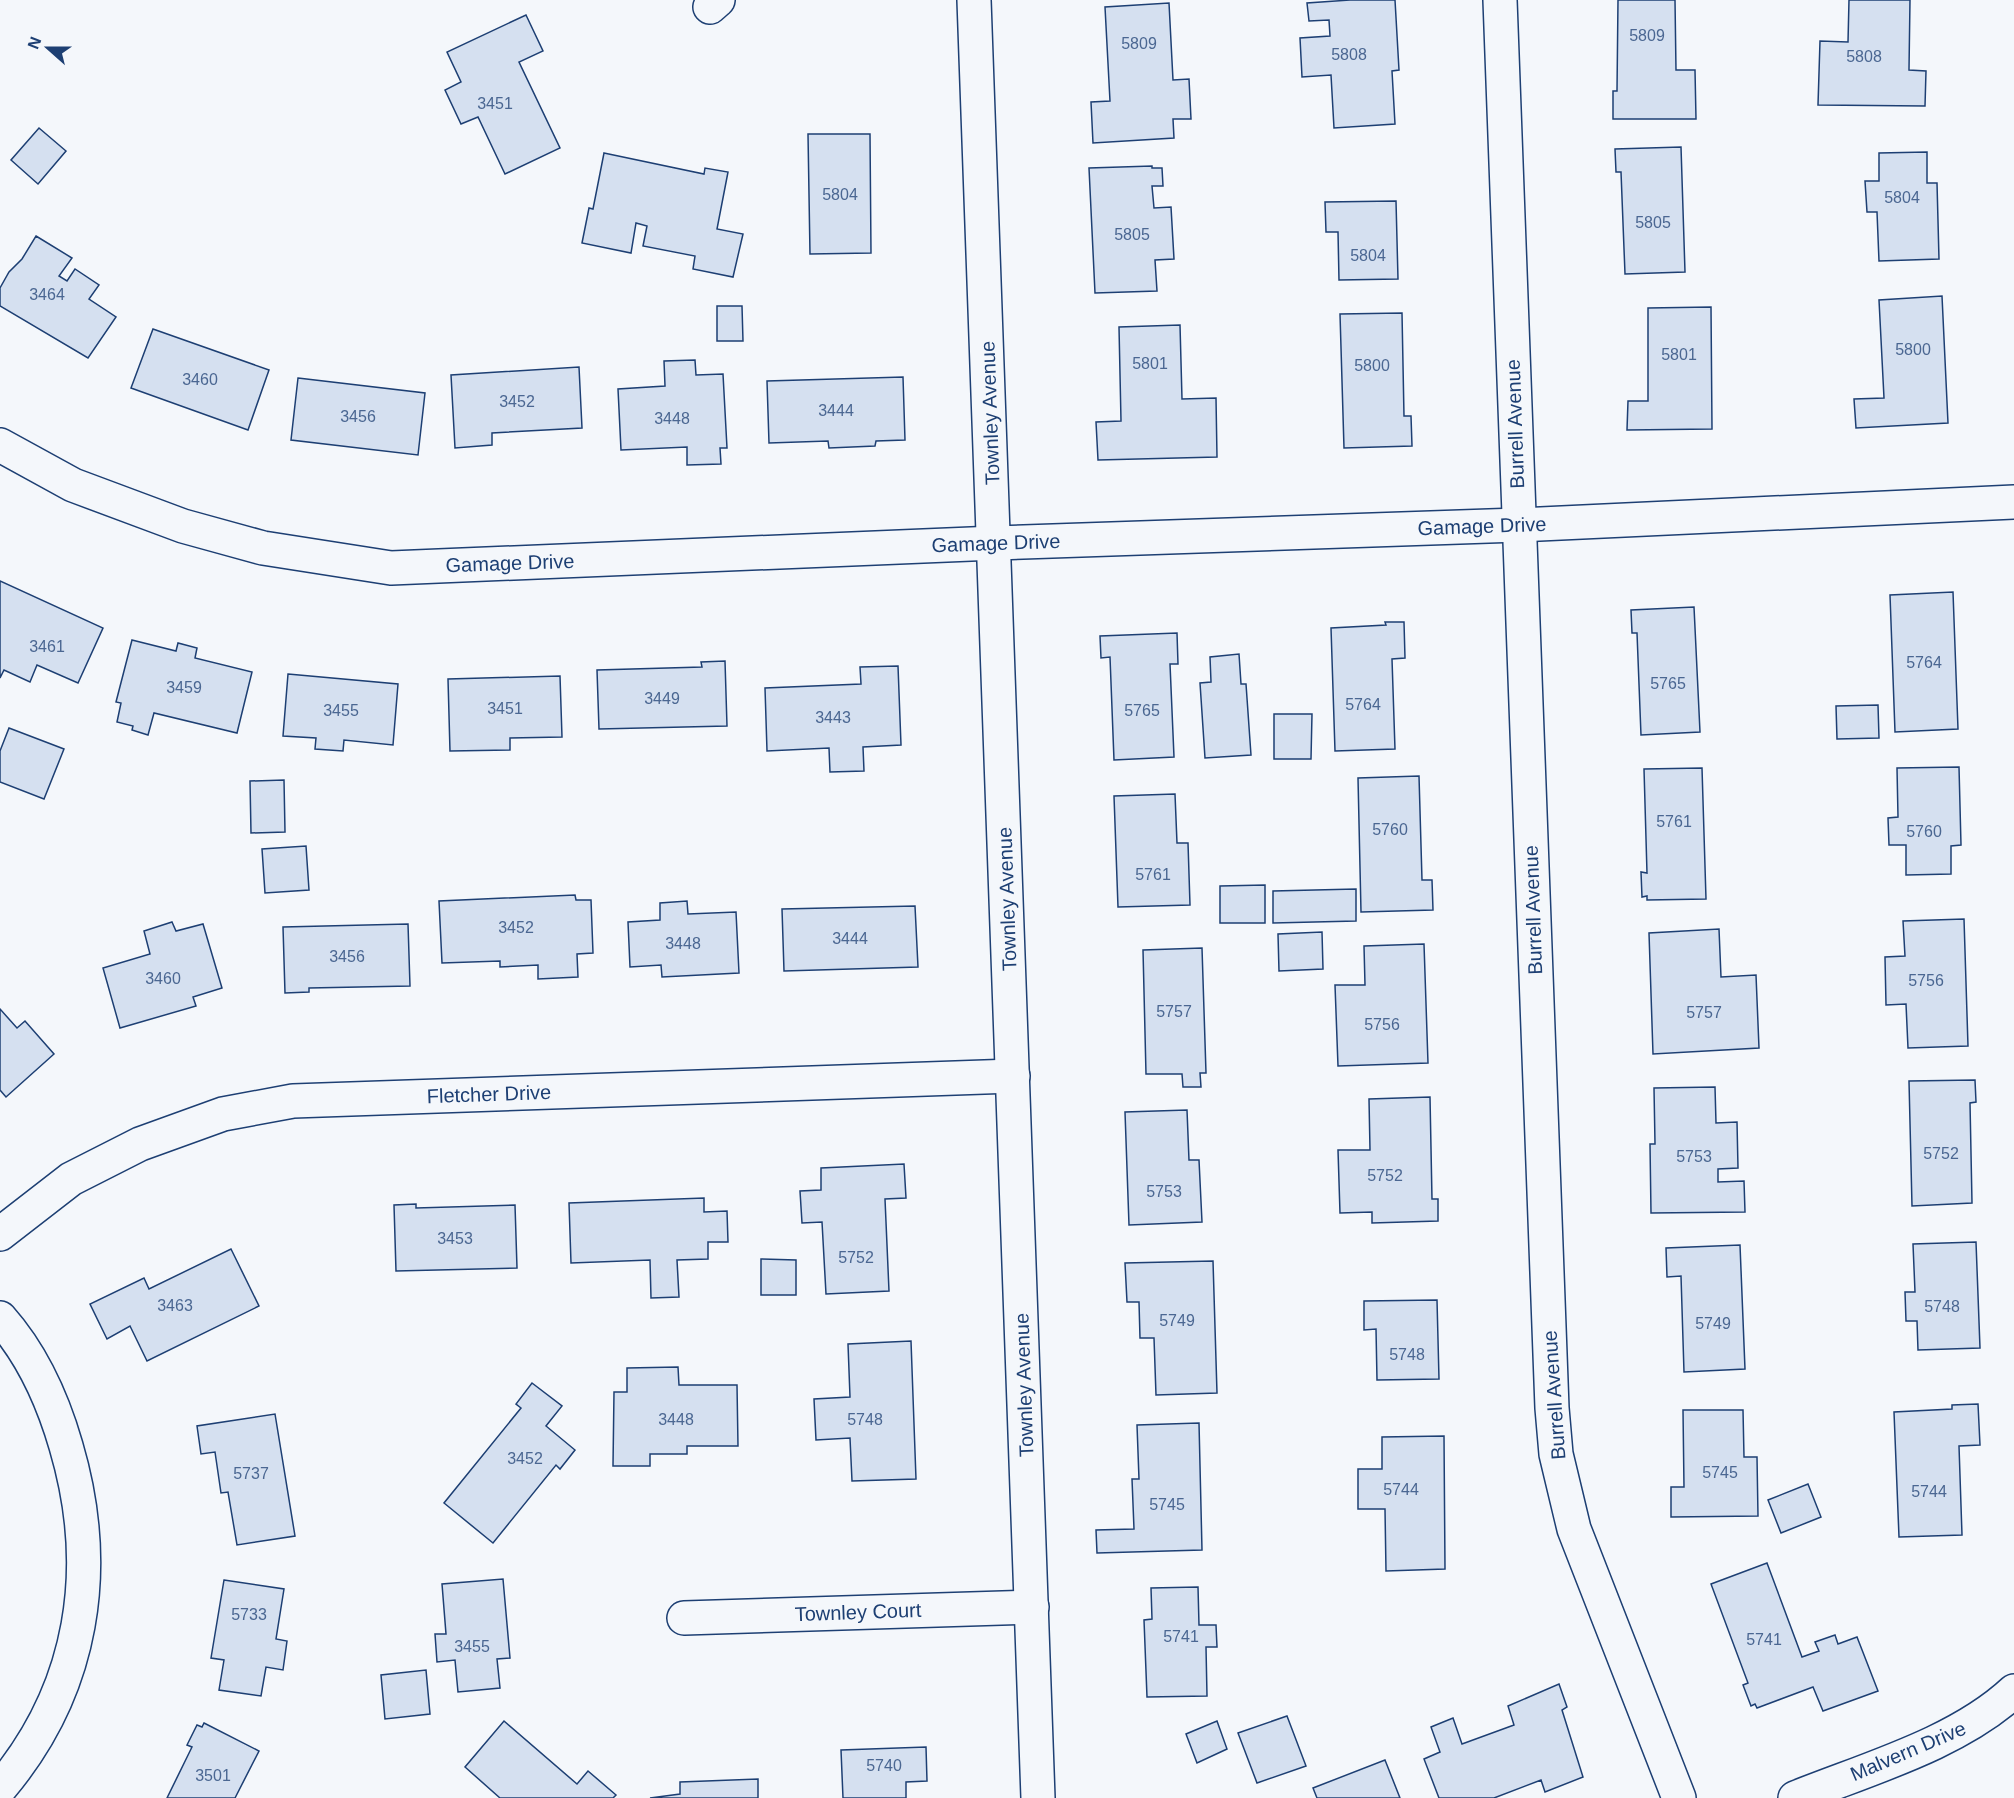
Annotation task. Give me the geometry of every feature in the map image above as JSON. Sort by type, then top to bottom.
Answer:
[{"type":"street","name":"Townley Avenue","points":[[974,0],[1038,1798]]},
{"type":"street","name":"Burrell Avenue","points":[[1500,0],[1552,1408],[1556,1454],[1574,1529],[1679,1798]]},
{"type":"street","name":"Gamage Drive","points":[[0,445],[73,485],[183,526],[263,548],[391,568],[995,543],[1518,525],[2014,502]]},
{"type":"street","name":"Fletcher Drive","points":[[0,1234],[70,1179],[140,1144],[223,1114],[293,1101],[1012,1076]]},
{"type":"street","points":[[0,1318],[37,1373],[59,1422],[78,1486],[86,1552],[83,1603],[70,1663],[47,1719],[0,1788]]},
{"type":"street","name":"Townley Court","points":[[684,1618],[1032,1607]]},
{"type":"street","name":"Malvern Drive","points":[[1795,1798],[1959,1731],[1995,1709],[2014,1692]]},
{"type":"building","points":[[1395,0],[1399,70],[1392,71],[1395,124],[1334,128],[1331,75],[1302,77],[1300,38],[1330,36],[1329,20],[1309,21],[1307,3]]},
{"type":"building","points":[[1618,0],[1675,0],[1676,70],[1695,70],[1696,119],[1613,119],[1613,91],[1617,91]]},
{"type":"building","points":[[1849,0],[1910,0],[1909,70],[1926,71],[1925,106],[1818,105],[1820,41],[1848,42]]},
{"type":"building","points":[[1169,3],[1173,80],[1189,79],[1191,119],[1173,119],[1174,138],[1093,143],[1091,102],[1110,101],[1105,7]]},
{"type":"building","points":[[526,15],[543,51],[519,62],[560,148],[505,174],[478,117],[461,124],[445,90],[461,82],[447,52]]},
{"type":"building","points":[[39,128],[66,151],[38,184],[11,160]]},
{"type":"building","points":[[808,134],[870,134],[871,253],[810,254]]},
{"type":"building","points":[[1681,147],[1685,272],[1625,274],[1621,172],[1616,172],[1615,149]]},
{"type":"building","points":[[1927,152],[1927,183],[1937,183],[1939,259],[1879,261],[1877,212],[1867,212],[1865,181],[1879,181],[1879,153]]},
{"type":"building","points":[[604,153],[704,174],[705,168],[728,172],[717,229],[743,234],[733,277],[693,269],[695,256],[643,246],[647,226],[636,223],[631,253],[582,243],[589,208],[593,209]]},
{"type":"building","points":[[1152,166],[1152,168],[1162,168],[1163,186],[1152,186],[1154,208],[1171,207],[1174,259],[1155,260],[1157,291],[1095,293],[1089,168]]},
{"type":"building","points":[[1396,201],[1398,279],[1339,280],[1338,232],[1326,232],[1325,202]]},
{"type":"building","points":[[36,236],[72,258],[59,276],[67,281],[75,269],[99,285],[89,299],[116,317],[88,358],[0,306],[0,288]]},
{"type":"building","points":[[1942,296],[1948,423],[1856,428],[1854,399],[1884,398],[1879,300]]},
{"type":"building","points":[[717,306],[742,306],[743,341],[717,341]]},
{"type":"building","points":[[1711,307],[1712,429],[1627,430],[1628,401],[1648,401],[1648,308]]},
{"type":"building","points":[[1402,313],[1404,416],[1411,416],[1412,446],[1344,448],[1340,314]]},
{"type":"building","points":[[1180,325],[1182,399],[1216,398],[1217,457],[1098,460],[1096,422],[1121,421],[1119,327]]},
{"type":"building","points":[[153,329],[269,370],[248,430],[131,388]]},
{"type":"building","points":[[695,360],[696,375],[723,374],[727,448],[720,448],[721,464],[687,465],[687,447],[621,450],[618,389],[665,386],[664,361]]},
{"type":"building","points":[[579,367],[582,428],[492,433],[492,445],[455,448],[451,375]]},
{"type":"building","points":[[903,377],[905,440],[876,441],[875,446],[829,448],[828,441],[769,443],[767,381]]},
{"type":"building","points":[[298,378],[425,393],[418,455],[291,440]]},
{"type":"building","points":[[0,581],[103,628],[78,683],[37,665],[30,682],[4,670],[0,678]]},
{"type":"building","points":[[1953,592],[1958,729],[1895,732],[1890,595]]},
{"type":"building","points":[[1694,607],[1700,732],[1641,735],[1637,633],[1632,633],[1631,610]]},
{"type":"building","points":[[1385,622],[1404,622],[1405,658],[1392,659],[1395,749],[1335,751],[1331,628],[1386,625]]},
{"type":"building","points":[[1177,633],[1178,664],[1170,664],[1174,757],[1114,760],[1110,657],[1101,658],[1100,636]]},
{"type":"building","points":[[132,640],[176,651],[178,643],[197,648],[195,658],[252,672],[237,733],[154,713],[148,735],[132,730],[133,726],[117,722],[121,703],[116,702]]},
{"type":"building","points":[[1239,654],[1241,684],[1246,684],[1251,755],[1205,758],[1200,683],[1211,682],[1210,657]]},
{"type":"building","points":[[725,661],[727,726],[599,729],[597,670],[702,667],[701,662]]},
{"type":"building","points":[[898,666],[901,745],[863,747],[864,771],[830,772],[829,748],[767,751],[765,688],[861,684],[860,667]]},
{"type":"building","points":[[288,674],[398,684],[393,745],[344,740],[343,751],[315,749],[316,738],[283,736]]},
{"type":"building","points":[[560,676],[562,737],[510,738],[510,750],[450,751],[448,679]]},
{"type":"building","points":[[1878,705],[1879,738],[1837,739],[1836,706]]},
{"type":"building","points":[[1274,714],[1312,714],[1311,759],[1274,759]]},
{"type":"building","points":[[9,728],[64,749],[44,799],[0,782],[0,751]]},
{"type":"building","points":[[1959,767],[1961,845],[1951,846],[1951,874],[1906,875],[1906,845],[1889,845],[1888,818],[1898,817],[1897,768]]},
{"type":"building","points":[[1702,768],[1706,899],[1647,900],[1647,896],[1642,897],[1641,872],[1647,873],[1644,769]]},
{"type":"building","points":[[1419,776],[1422,880],[1432,880],[1433,910],[1361,912],[1358,778]]},
{"type":"building","points":[[284,780],[285,832],[251,833],[250,781]]},
{"type":"building","points":[[1175,794],[1177,843],[1188,843],[1190,905],[1118,907],[1114,796]]},
{"type":"building","points":[[306,846],[309,890],[265,893],[262,849]]},
{"type":"building","points":[[1265,885],[1265,923],[1220,923],[1220,886]]},
{"type":"building","points":[[1356,889],[1356,921],[1273,923],[1273,891]]},
{"type":"building","points":[[575,895],[576,900],[591,900],[593,953],[577,954],[578,977],[538,979],[538,965],[500,967],[500,961],[442,963],[439,901]]},
{"type":"building","points":[[687,901],[688,914],[736,912],[739,973],[662,977],[661,965],[630,967],[628,922],[660,920],[660,903]]},
{"type":"building","points":[[915,906],[918,967],[784,971],[782,909]]},
{"type":"building","points":[[1964,919],[1968,1046],[1908,1048],[1906,1004],[1886,1005],[1885,957],[1905,956],[1903,921]]},
{"type":"building","points":[[172,922],[176,931],[203,924],[222,988],[193,997],[196,1006],[120,1028],[103,968],[150,954],[144,931]]},
{"type":"building","points":[[408,924],[410,986],[309,988],[309,992],[285,993],[283,927]]},
{"type":"building","points":[[1719,929],[1721,977],[1756,975],[1759,1048],[1653,1054],[1649,933]]},
{"type":"building","points":[[1322,932],[1323,969],[1279,971],[1278,934]]},
{"type":"building","points":[[1424,944],[1428,1063],[1338,1066],[1335,985],[1365,985],[1364,946]]},
{"type":"building","points":[[1202,948],[1206,1073],[1200,1073],[1201,1087],[1183,1087],[1182,1074],[1146,1074],[1143,950]]},
{"type":"building","points":[[0,1009],[17,1028],[25,1021],[54,1054],[6,1097],[0,1090]]},
{"type":"building","points":[[1975,1080],[1976,1102],[1970,1103],[1972,1203],[1912,1206],[1909,1081]]},
{"type":"building","points":[[1715,1087],[1716,1123],[1737,1122],[1738,1168],[1718,1169],[1718,1182],[1744,1181],[1745,1212],[1651,1213],[1650,1144],[1655,1144],[1654,1088]]},
{"type":"building","points":[[1430,1097],[1432,1199],[1438,1199],[1438,1221],[1372,1223],[1372,1212],[1340,1213],[1338,1150],[1370,1150],[1369,1099]]},
{"type":"building","points":[[1187,1110],[1189,1160],[1199,1160],[1202,1222],[1129,1225],[1125,1112]]},
{"type":"building","points":[[904,1164],[906,1198],[885,1199],[889,1291],[826,1294],[822,1222],[802,1223],[800,1191],[821,1190],[821,1168]]},
{"type":"building","points":[[704,1198],[704,1212],[727,1211],[728,1242],[708,1242],[708,1259],[677,1260],[679,1297],[651,1298],[650,1260],[571,1263],[569,1203]]},
{"type":"building","points":[[416,1204],[416,1208],[515,1205],[517,1268],[396,1271],[394,1205]]},
{"type":"building","points":[[1976,1242],[1980,1348],[1918,1350],[1917,1321],[1906,1321],[1905,1292],[1915,1292],[1913,1244]]},
{"type":"building","points":[[1740,1245],[1745,1369],[1684,1372],[1681,1276],[1667,1277],[1666,1248]]},
{"type":"building","points":[[231,1249],[259,1306],[147,1361],[130,1326],[107,1339],[90,1304],[144,1278],[149,1289]]},
{"type":"building","points":[[761,1259],[796,1260],[796,1295],[761,1295]]},
{"type":"building","points":[[1213,1261],[1217,1393],[1156,1395],[1154,1338],[1140,1338],[1139,1302],[1127,1302],[1125,1263]]},
{"type":"building","points":[[1437,1300],[1439,1379],[1377,1380],[1376,1329],[1364,1330],[1364,1301]]},
{"type":"building","points":[[911,1341],[916,1479],[852,1481],[850,1438],[816,1440],[814,1399],[850,1397],[848,1344]]},
{"type":"building","points":[[678,1367],[679,1385],[737,1385],[738,1446],[687,1446],[687,1454],[650,1454],[650,1466],[613,1466],[614,1392],[627,1392],[627,1368]]},
{"type":"building","points":[[532,1383],[562,1406],[546,1426],[575,1450],[560,1469],[556,1465],[493,1543],[444,1503],[521,1408],[516,1404]]},
{"type":"building","points":[[1978,1404],[1980,1445],[1959,1446],[1962,1535],[1899,1537],[1894,1412],[1952,1409],[1952,1405]]},
{"type":"building","points":[[1683,1410],[1743,1410],[1744,1457],[1757,1457],[1758,1516],[1671,1517],[1671,1487],[1684,1487]]},
{"type":"building","points":[[275,1414],[295,1536],[237,1545],[228,1492],[221,1493],[215,1452],[201,1454],[197,1426]]},
{"type":"building","points":[[1199,1423],[1202,1550],[1097,1553],[1096,1530],[1134,1529],[1132,1479],[1139,1479],[1137,1425]]},
{"type":"building","points":[[1444,1436],[1445,1569],[1386,1571],[1385,1509],[1358,1509],[1358,1469],[1382,1469],[1382,1437]]},
{"type":"building","points":[[1808,1484],[1821,1517],[1781,1533],[1768,1500]]},
{"type":"building","points":[[1767,1563],[1802,1657],[1819,1651],[1815,1642],[1835,1635],[1838,1644],[1857,1637],[1878,1691],[1823,1711],[1813,1687],[1757,1708],[1755,1704],[1751,1706],[1743,1685],[1748,1683],[1711,1584]]},
{"type":"building","points":[[503,1579],[510,1658],[497,1659],[500,1688],[458,1692],[455,1660],[437,1662],[435,1634],[446,1634],[442,1584]]},
{"type":"building","points":[[224,1580],[284,1589],[276,1639],[287,1641],[283,1670],[266,1667],[261,1696],[219,1690],[224,1660],[211,1658]]},
{"type":"building","points":[[1198,1587],[1199,1625],[1216,1625],[1217,1647],[1206,1647],[1207,1696],[1147,1697],[1144,1620],[1152,1619],[1151,1588]]},
{"type":"building","points":[[426,1670],[430,1714],[385,1719],[381,1675]]},
{"type":"building","points":[[1559,1684],[1567,1707],[1562,1710],[1583,1777],[1545,1792],[1541,1780],[1494,1798],[1439,1798],[1424,1759],[1440,1752],[1431,1727],[1453,1718],[1462,1744],[1514,1725],[1508,1706]]},
{"type":"building","points":[[1287,1716],[1306,1766],[1257,1783],[1238,1733]]},
{"type":"building","points":[[504,1721],[577,1784],[588,1771],[616,1795],[613,1798],[500,1798],[465,1767]]},
{"type":"building","points":[[1217,1721],[1227,1749],[1197,1763],[1186,1734]]},
{"type":"building","points":[[204,1723],[259,1751],[235,1798],[167,1798],[192,1747],[187,1745],[197,1725],[202,1727]]},
{"type":"building","points":[[926,1747],[927,1781],[906,1782],[906,1798],[843,1798],[841,1750]]},
{"type":"building","points":[[1385,1760],[1400,1798],[1317,1798],[1313,1788]]},
{"type":"building","points":[[758,1779],[758,1798],[650,1798],[680,1794],[680,1782]]}]
